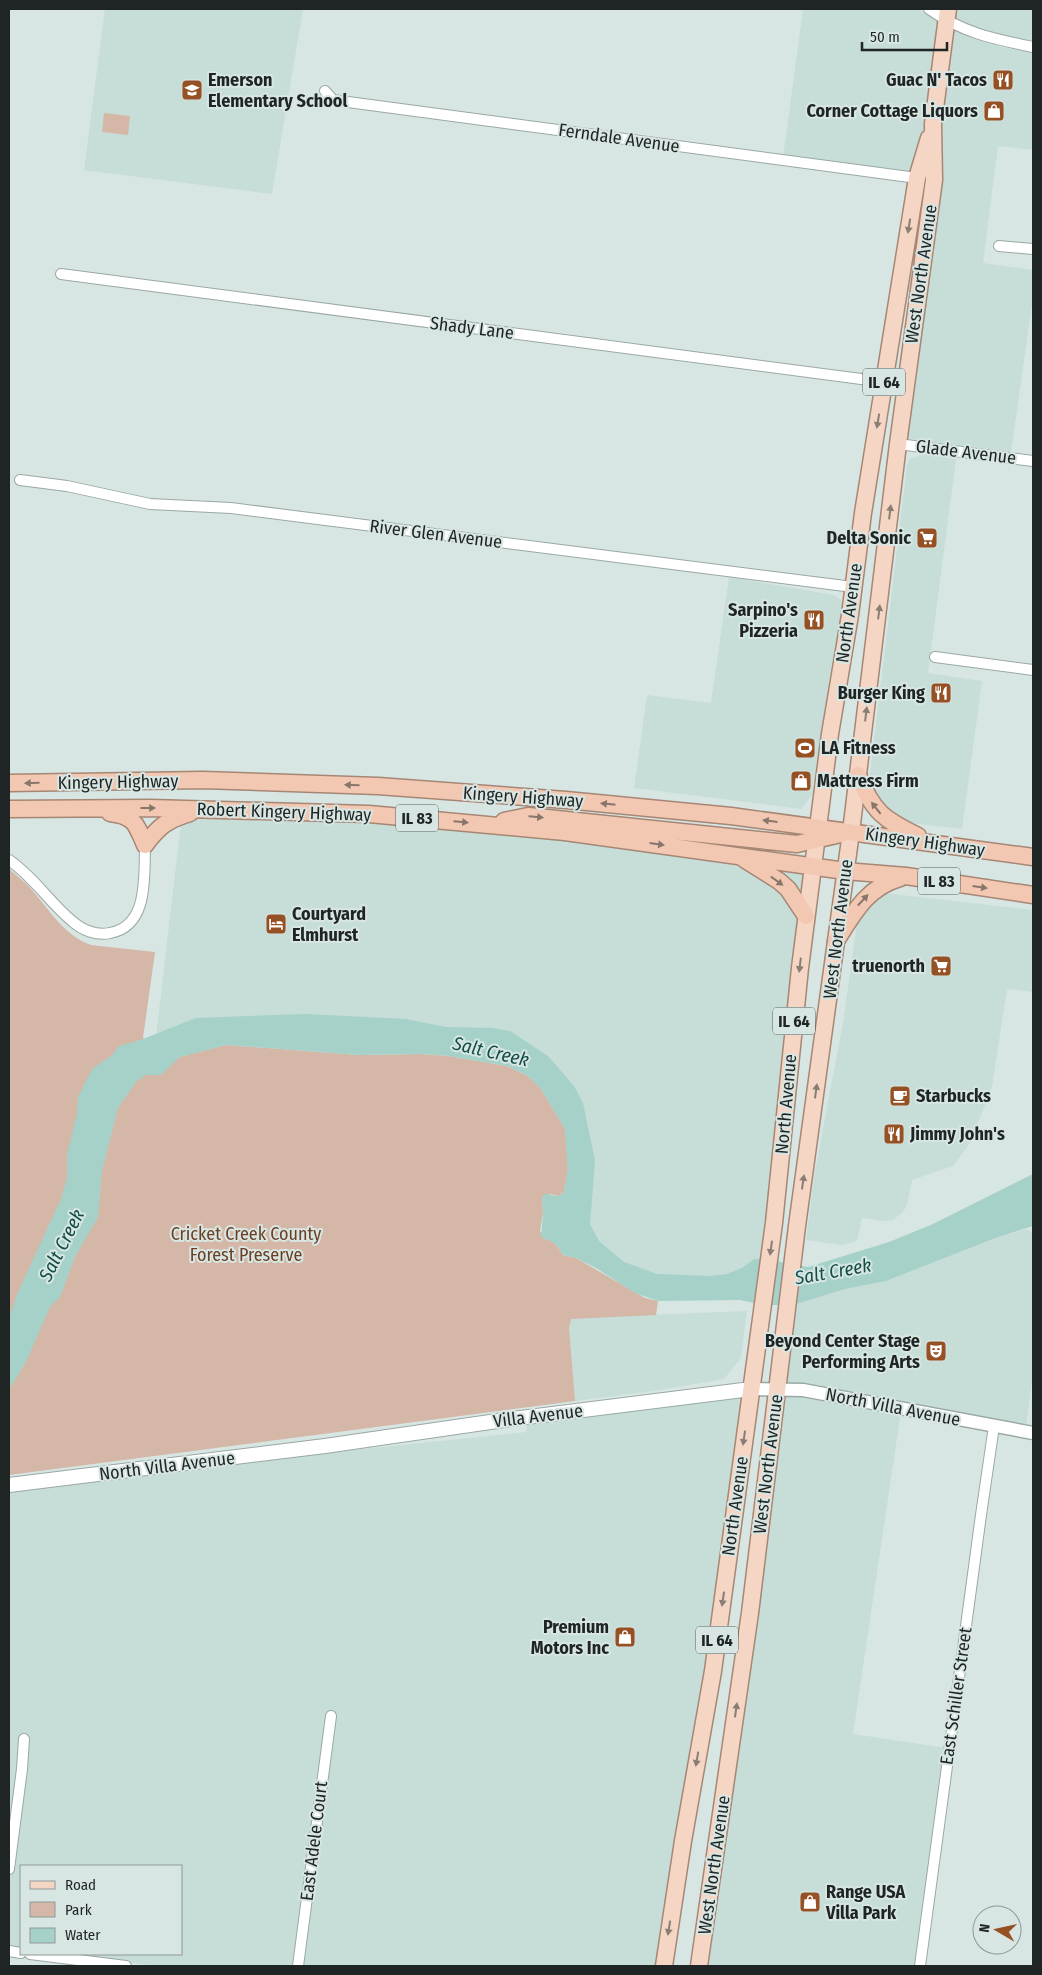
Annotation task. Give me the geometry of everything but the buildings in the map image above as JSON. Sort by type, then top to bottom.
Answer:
[{"type":"highway","points":[[858,775],[865,793],[882,817],[931,843]]},
{"type":"highway","name":"Kingery Highway","points":[[9,783],[203,780],[378,786],[566,800],[730,816],[817,834],[851,832],[1033,857]]},
{"type":"highway","points":[[82,808],[128,816],[135,822],[145,846]]},
{"type":"highway","name":"Robert Kingery Highway","points":[[9,809],[202,809],[369,814],[565,832],[738,855]]},
{"type":"highway","points":[[145,846],[156,830],[170,820],[202,809]]},
{"type":"highway","points":[[489,825],[528,816],[797,844],[817,834]]},
{"type":"highway","points":[[738,855],[779,881],[788,890],[806,916]]},
{"type":"highway","name":"Kingery Highway","points":[[738,855],[845,871],[906,876],[1033,895]]},
{"type":"highway","points":[[836,941],[867,896],[887,882],[906,876]]},
{"type":"main road","name":"West North Avenue","points":[[699,1966],[750,1613],[785,1322],[851,832],[898,444],[934,180],[933,124],[948,15]]},
{"type":"main road","name":"North Avenue","points":[[664,1966],[712,1671],[774,1223],[806,916],[830,734],[863,513],[917,178],[933,124]]},
{"type":"main road","name":"Villa Avenue","points":[[325,1446],[504,1420],[751,1389]]},
{"type":"main road","name":"North Villa Avenue","points":[[9,1485],[325,1446]]},
{"type":"street","points":[[929,9],[948,15],[980,36],[1033,47]]},
{"type":"street","name":"Ferndale Avenue","points":[[325,90],[333,100],[917,178]]},
{"type":"street","points":[[999,246],[1033,249]]},
{"type":"street","name":"Shady Lane","points":[[61,274],[884,382]]},
{"type":"street","name":"Glade Avenue","points":[[898,444],[1033,460]]},
{"type":"street","name":"River Glen Avenue","points":[[20,480],[67,486],[150,504],[231,508],[853,587]]},
{"type":"street","points":[[935,656],[1033,670]]},
{"type":"street","points":[[9,860],[29,875],[71,921],[95,934],[105,934],[125,928],[132,922],[138,911],[144,888],[145,846]]},
{"type":"street","name":"North Villa Avenue","points":[[751,1389],[803,1390],[1033,1432]]},
{"type":"street","name":"East Schiller Street","points":[[920,1966],[994,1426]]},
{"type":"street","name":"East Adele Court","points":[[298,1966],[331,1716]]},
{"type":"street","points":[[9,1869],[24,1739]]},
{"type":"street","points":[[38,1955],[126,1966]]},
{"type":"shaded area","name":"Emerson Elementary School","points":[[105,9],[303,9],[272,194],[84,170]]},
{"type":"shaded area","points":[[803,9],[917,9],[943,23],[930,123],[915,175],[783,158]]},
{"type":"shaded area","points":[[955,9],[1033,9],[1033,41],[980,31],[953,17]]},
{"type":"shaded area","points":[[952,28],[1001,47],[1033,53],[1033,150],[998,146],[983,263],[1033,270],[1033,297],[1011,452],[904,438]]},
{"type":"shaded area","points":[[923,454],[956,459],[928,673],[982,681],[962,829],[910,823],[884,812],[869,782],[907,465],[910,459]]},
{"type":"shaded area","points":[[729,577],[834,595],[841,600],[843,605],[829,680],[812,795],[801,809],[634,788],[647,695],[711,703]]},
{"type":"shaded area","points":[[201,815],[479,829],[807,870],[761,1268],[738,1277],[676,1283],[631,1271],[587,1236],[518,1045],[155,1045],[181,823]]},
{"type":"shaded area","points":[[884,893],[1033,910],[1033,992],[1007,989],[992,1087],[970,1143],[953,1166],[912,1180],[907,1205],[903,1212],[893,1220],[883,1221],[862,1218],[857,1241],[842,1245],[806,1240],[815,1171],[843,1023],[857,923],[860,914]]},
{"type":"shaded area","points":[[1027,1229],[1033,1233],[1033,1372],[1026,1427],[783,1382],[792,1305],[845,1289],[886,1281],[998,1237]]},
{"type":"shaded area","points":[[747,1311],[741,1358],[724,1379],[654,1391],[575,1401],[569,1328],[571,1318]]},
{"type":"shaded area","points":[[800,1393],[901,1411],[853,1734],[953,1749],[922,1966],[702,1966],[779,1395]]},
{"type":"shaded area","points":[[747,1394],[660,1966],[158,1966],[69,1955],[182,1955],[182,1865],[20,1865],[20,1949],[9,1947],[9,1486],[526,1432],[528,1424],[636,1407]]},
{"type":"green space","points":[[104,113],[130,116],[128,135],[102,132]]},
{"type":"green space","name":"Cricket Creek County Forest Preserve","points":[[9,869],[29,887],[65,929],[81,941],[91,945],[155,952],[143,1038],[179,1057],[226,1045],[358,1055],[421,1054],[449,1056],[507,1066],[528,1076],[541,1089],[565,1129],[568,1169],[564,1192],[559,1196],[551,1194],[542,1197],[543,1213],[540,1231],[545,1239],[556,1244],[563,1255],[576,1258],[645,1298],[658,1301],[656,1315],[571,1319],[569,1328],[575,1401],[9,1475]]},
{"type":"water","name":"Salt Creek","points":[[305,1014],[406,1019],[446,1027],[492,1028],[510,1031],[548,1056],[574,1086],[583,1103],[595,1161],[590,1224],[599,1241],[624,1262],[657,1274],[710,1276],[727,1274],[742,1268],[754,1259],[774,1260],[808,1267],[889,1242],[933,1224],[1033,1174],[1033,1226],[998,1237],[886,1281],[845,1289],[793,1305],[763,1305],[740,1300],[658,1301],[635,1293],[596,1268],[576,1258],[563,1255],[556,1245],[541,1237],[542,1197],[545,1194],[559,1196],[564,1192],[568,1169],[565,1129],[541,1089],[528,1076],[507,1066],[449,1056],[421,1054],[358,1055],[226,1045],[180,1057],[161,1075],[146,1075],[136,1082],[118,1108],[102,1171],[98,1217],[75,1257],[60,1297],[50,1307],[26,1362],[9,1390],[9,1318],[18,1292],[61,1199],[67,1178],[67,1154],[77,1114],[78,1097],[92,1069],[111,1056],[119,1046],[143,1039],[196,1018]]},
{"type":"place","name":"Guac N' Tacos","points":[[1003,80]]},
{"type":"place","name":"Emerson Elementary School","points":[[192,90]]},
{"type":"place","name":"Corner Cottage Liquors","points":[[994,111]]},
{"type":"place","name":"Delta Sonic","points":[[927,538]]},
{"type":"place","name":"Sarpino's Pizzeria","points":[[814,620]]},
{"type":"place","name":"Burger King","points":[[941,693]]},
{"type":"place","name":"LA Fitness","points":[[805,748]]},
{"type":"place","name":"Mattress Firm","points":[[801,781]]},
{"type":"place","name":"Courtyard Elmhurst","points":[[276,924]]},
{"type":"place","name":"truenorth","points":[[941,966]]},
{"type":"place","name":"Starbucks","points":[[900,1096]]},
{"type":"place","name":"Jimmy John's","points":[[894,1134]]},
{"type":"place","name":"Beyond Center Stage Performing Arts","points":[[936,1351]]},
{"type":"place","name":"Premium Motors Inc","points":[[625,1637]]},
{"type":"place","name":"Range USA Villa Park","points":[[810,1902]]}]
